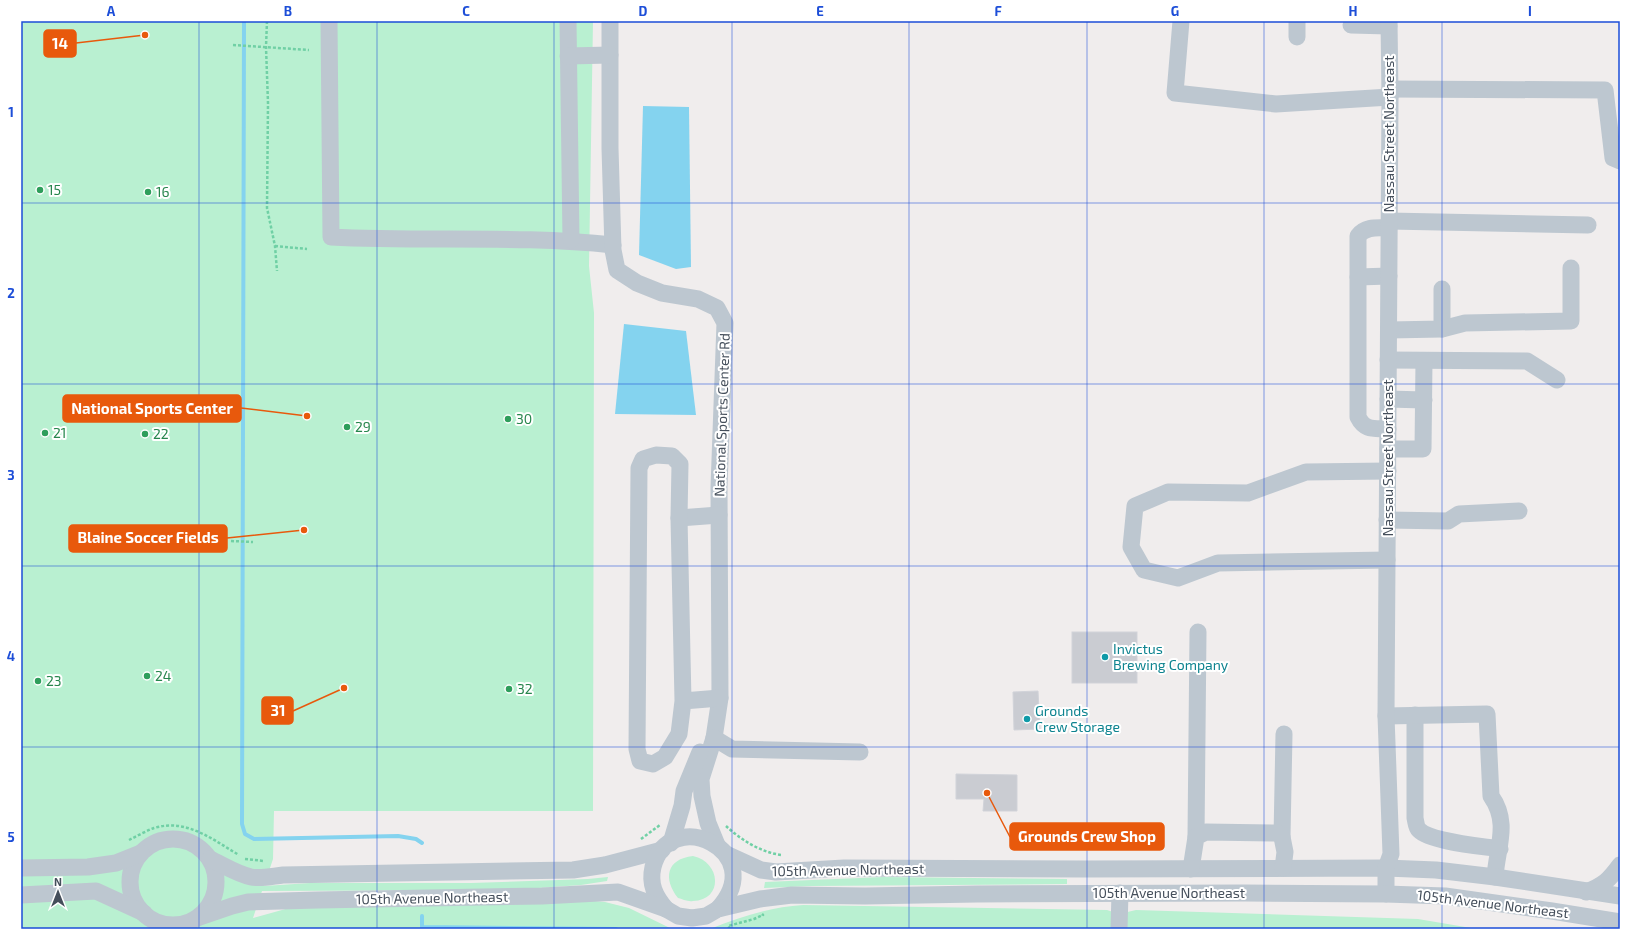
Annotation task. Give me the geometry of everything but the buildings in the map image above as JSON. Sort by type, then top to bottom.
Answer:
[{"type":"street","points":[[329,21],[330,237],[369,239],[571,240],[613,245]]},
{"type":"street","points":[[568,21],[571,240]]},
{"type":"street","name":"National Sports Center Rd","points":[[610,21],[610,148],[613,245],[617,270],[637,283],[662,293],[698,299],[717,308],[725,323],[719,515],[720,698],[714,738],[701,779],[702,796],[708,824],[721,849]]},
{"type":"street","points":[[1181,21],[1175,92],[1276,104],[1390,93],[1605,90],[1614,158],[1620,161]]},
{"type":"street","points":[[1351,25],[1389,23]]},
{"type":"street","name":"Nassau Street Northeast","points":[[1386,894],[1386,868],[1391,854],[1386,716],[1389,330],[1389,23]]},
{"type":"street","points":[[568,56],[610,55]]},
{"type":"street","points":[[1388,429],[1367,428],[1362,424],[1358,417],[1358,236],[1362,231],[1367,228],[1389,225],[1588,225]]},
{"type":"street","points":[[1389,330],[1442,328],[1465,323],[1572,321],[1571,268]]},
{"type":"street","points":[[1358,277],[1389,276]]},
{"type":"street","points":[[1442,289],[1442,328]]},
{"type":"street","points":[[1388,360],[1527,361],[1557,380]]},
{"type":"street","points":[[1388,448],[1423,448],[1424,361]]},
{"type":"street","points":[[1388,399],[1424,400]]},
{"type":"street","points":[[656,455],[672,456],[680,464],[679,518],[683,701],[679,734],[665,757],[653,764],[640,761],[637,749],[638,468],[643,459],[656,455]]},
{"type":"street","points":[[1387,560],[1218,563],[1178,578],[1144,570],[1130,546],[1135,506],[1168,492],[1248,493],[1306,472],[1388,471]]},
{"type":"street","points":[[1387,520],[1448,521],[1459,514],[1519,511]]},
{"type":"street","points":[[679,518],[719,515]]},
{"type":"street","points":[[1191,869],[1196,837],[1198,632]]},
{"type":"street","points":[[683,701],[720,698]]},
{"type":"street","points":[[1386,716],[1487,714],[1491,796],[1497,804],[1501,816],[1501,839],[1496,862],[1495,876]]},
{"type":"street","points":[[1415,715],[1415,818],[1418,829],[1428,836],[1443,840],[1500,849]]},
{"type":"street","points":[[1283,868],[1285,852],[1282,837],[1284,734]]},
{"type":"street","points":[[666,909],[658,898],[653,887],[652,874],[655,862],[666,846],[681,812],[684,791],[701,752],[714,738],[732,749],[860,752]]},
{"type":"street","points":[[1196,837],[1206,832],[1276,833],[1282,837]]},
{"type":"street","name":"105th Avenue Northeast","points":[[21,868],[88,867],[116,863],[141,853],[154,843],[169,838],[185,840],[199,847],[210,858],[242,874],[252,877],[283,875],[573,870],[605,866],[666,846],[680,839],[699,837],[709,840],[721,849],[761,870],[776,872],[844,868],[1386,868],[1436,870],[1495,876],[1586,892],[1620,896]]},
{"type":"street","points":[[718,909],[727,900],[732,889],[733,876],[731,865],[721,849]]},
{"type":"street","name":"105th Avenue Northeast","points":[[141,853],[134,864],[130,877],[131,891],[136,903],[149,920]]},
{"type":"street","points":[[193,922],[206,911],[213,899],[217,886],[216,871],[210,858]]},
{"type":"street","points":[[1586,892],[1602,886],[1611,878],[1620,864]]},
{"type":"street","name":"105th Avenue Northeast","points":[[21,895],[96,891],[149,920],[168,924],[193,922],[232,906],[248,902],[542,896],[618,892],[666,909],[678,916],[692,918],[706,916],[718,909],[760,899],[792,895],[865,896],[1120,893],[1386,894],[1445,896],[1620,922]]},
{"type":"street","points":[[1119,929],[1120,893]]},
{"type":"street","points":[[1552,911],[1574,906],[1609,911],[1620,904]]},
{"type":"path","points":[[267,21],[267,208],[275,246],[277,271]]},
{"type":"path","points":[[233,45],[309,50]]},
{"type":"path","points":[[275,246],[307,249]]},
{"type":"path","points":[[231,541],[253,542]]},
{"type":"path","points":[[635,841],[659,826],[663,820]]},
{"type":"path","points":[[123,843],[154,828],[177,825],[199,831],[245,858],[270,861]]},
{"type":"green space","points":[[21,21],[593,21],[589,266],[594,313],[593,811],[274,811],[273,859],[264,886],[310,883],[471,883],[608,877],[607,881],[581,885],[511,890],[262,891],[253,918],[318,900],[542,896],[605,902],[629,908],[672,929],[21,929]]},
{"type":"green space","points":[[693,856],[709,865],[715,880],[714,888],[710,894],[703,899],[689,901],[678,898],[670,884],[669,877],[672,866],[677,861]]},
{"type":"green space","points":[[883,877],[1067,879],[1067,884],[812,886],[764,888],[765,882]]},
{"type":"green space","points":[[803,905],[1107,910],[1119,914],[1136,910],[1418,919],[1477,929],[710,929],[755,913]]},
{"type":"water","points":[[643,106],[689,107],[691,267],[676,269],[639,255]]},
{"type":"water","points":[[624,324],[686,331],[696,415],[615,414]]},
{"type":"waterway","points":[[244,21],[242,824],[245,834],[254,839],[398,836],[416,839],[422,843]]},
{"type":"waterway","points":[[422,916],[422,927],[616,929]]},
{"type":"place","name":"14","points":[[145,35]]},
{"type":"place","name":"15","points":[[40,190]]},
{"type":"place","name":"16","points":[[148,192]]},
{"type":"place","name":"National Sports Center","points":[[307,416]]},
{"type":"place","name":"30","points":[[508,419]]},
{"type":"place","name":"29","points":[[347,427]]},
{"type":"place","name":"21","points":[[45,433]]},
{"type":"place","name":"22","points":[[145,434]]},
{"type":"place","name":"Blaine Soccer Fields","points":[[304,530]]},
{"type":"place","name":"Invictus Brewing Company","points":[[1105,657]]},
{"type":"place","name":"24","points":[[147,676]]},
{"type":"place","name":"23","points":[[38,681]]},
{"type":"place","name":"31","points":[[344,688]]},
{"type":"place","name":"32","points":[[509,689]]},
{"type":"place","name":"Grounds Crew Storage","points":[[1027,719]]},
{"type":"place","name":"Grounds Crew Shop","points":[[987,793]]}]
